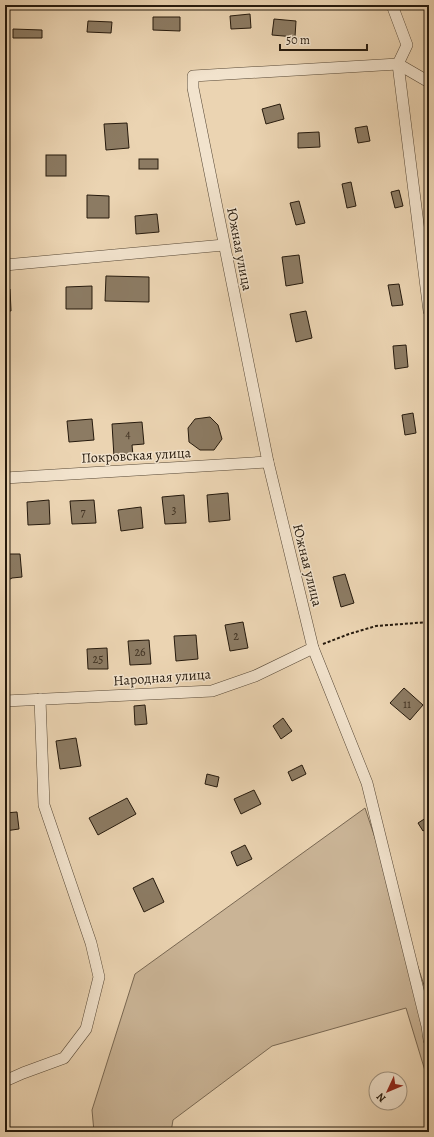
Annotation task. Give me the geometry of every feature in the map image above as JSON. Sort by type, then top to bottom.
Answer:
[{"type":"street","points":[[392,5],[407,45],[398,64],[429,311]]},
{"type":"street","points":[[398,64],[429,82]]},
{"type":"street","name":"Южная улица","points":[[398,64],[193,76],[193,88],[268,462],[313,648],[368,783],[429,1040]]},
{"type":"street","points":[[5,265],[224,245]]},
{"type":"street","name":"Покровская улица","points":[[5,478],[268,462]]},
{"type":"street","name":"Народная улица","points":[[5,701],[212,691],[255,676],[313,648]]},
{"type":"street","points":[[5,1081],[64,1058],[86,1029],[99,977],[92,943],[44,805],[40,699]]},
{"type":"path","points":[[313,648],[376,626],[429,622]]},
{"type":"shaded area","points":[[365,808],[429,1000],[429,1084],[406,1008],[272,1046],[173,1120],[171,1132],[94,1132],[92,1110],[135,974]]},
{"type":"building","points":[[250,14],[251,28],[231,29],[230,16]]},
{"type":"building","points":[[153,17],[180,17],[180,31],[153,30]]},
{"type":"building","points":[[274,19],[296,21],[295,37],[272,35]]},
{"type":"building","points":[[88,21],[112,22],[111,33],[87,32]]},
{"type":"building","points":[[13,29],[42,30],[42,38],[13,38]]},
{"type":"building","points":[[280,104],[284,119],[266,124],[262,109]]},
{"type":"building","points":[[127,123],[129,148],[106,150],[104,124]]},
{"type":"building","points":[[367,126],[370,141],[358,143],[355,128]]},
{"type":"building","points":[[319,132],[320,147],[298,148],[298,133]]},
{"type":"building","points":[[46,155],[66,155],[66,176],[46,176]]},
{"type":"building","points":[[139,159],[158,159],[158,169],[139,169]]},
{"type":"building","points":[[351,182],[356,206],[347,208],[342,184]]},
{"type":"building","points":[[399,190],[403,206],[395,208],[391,192]]},
{"type":"building","points":[[87,195],[109,196],[109,218],[87,218]]},
{"type":"building","points":[[299,201],[305,223],[296,225],[290,203]]},
{"type":"building","points":[[157,214],[159,232],[136,234],[135,216]]},
{"type":"building","points":[[299,255],[303,283],[286,286],[282,257]]},
{"type":"building","points":[[106,276],[149,277],[149,302],[105,301]]},
{"type":"building","points":[[399,284],[403,305],[392,306],[388,285]]},
{"type":"building","points":[[92,286],[92,309],[66,309],[66,287]]},
{"type":"building","points":[[5,289],[10,289],[11,311],[5,311]]},
{"type":"building","points":[[306,311],[312,338],[296,342],[290,314]]},
{"type":"building","points":[[406,345],[408,367],[395,369],[393,346]]},
{"type":"building","points":[[413,413],[416,433],[405,435],[402,415]]},
{"type":"building","points":[[210,417],[218,425],[222,439],[214,450],[200,450],[189,442],[188,428],[195,419]]},
{"type":"building","points":[[92,419],[94,440],[69,442],[67,421]]},
{"type":"building","points":[[142,422],[144,444],[132,445],[133,456],[114,457],[112,424]]},
{"type":"building","points":[[5,429],[7,429],[9,452],[5,452]]},
{"type":"building","points":[[228,493],[230,520],[209,522],[207,495]]},
{"type":"building","points":[[184,495],[186,523],[165,524],[162,497]]},
{"type":"building","points":[[49,500],[50,524],[28,525],[27,502]]},
{"type":"building","points":[[94,500],[96,523],[72,524],[70,501]]},
{"type":"building","points":[[141,507],[143,528],[121,531],[118,510]]},
{"type":"building","points":[[20,554],[22,577],[12,578],[5,582],[5,555]]},
{"type":"building","points":[[345,574],[354,603],[341,607],[333,577]]},
{"type":"building","points":[[243,622],[248,648],[230,651],[225,625]]},
{"type":"building","points":[[196,635],[198,659],[176,661],[174,636]]},
{"type":"building","points":[[149,640],[151,664],[130,665],[128,641]]},
{"type":"building","points":[[107,648],[108,669],[88,669],[87,649]]},
{"type":"building","points":[[404,688],[423,705],[410,720],[390,703]]},
{"type":"building","points":[[145,705],[147,724],[135,725],[134,706]]},
{"type":"building","points":[[283,718],[292,731],[281,739],[273,726]]},
{"type":"building","points":[[76,738],[81,766],[60,769],[56,741]]},
{"type":"building","points":[[302,765],[306,774],[292,781],[288,772]]},
{"type":"building","points":[[207,774],[219,777],[217,787],[205,784]]},
{"type":"building","points":[[254,790],[261,804],[241,814],[234,799]]},
{"type":"building","points":[[127,798],[136,814],[98,835],[89,818]]},
{"type":"building","points":[[17,812],[19,829],[5,831],[5,813]]},
{"type":"building","points":[[429,816],[429,827],[423,831],[418,823]]},
{"type":"building","points":[[245,845],[252,859],[237,866],[231,852]]},
{"type":"building","points":[[153,878],[164,902],[144,912],[133,888]]}]
